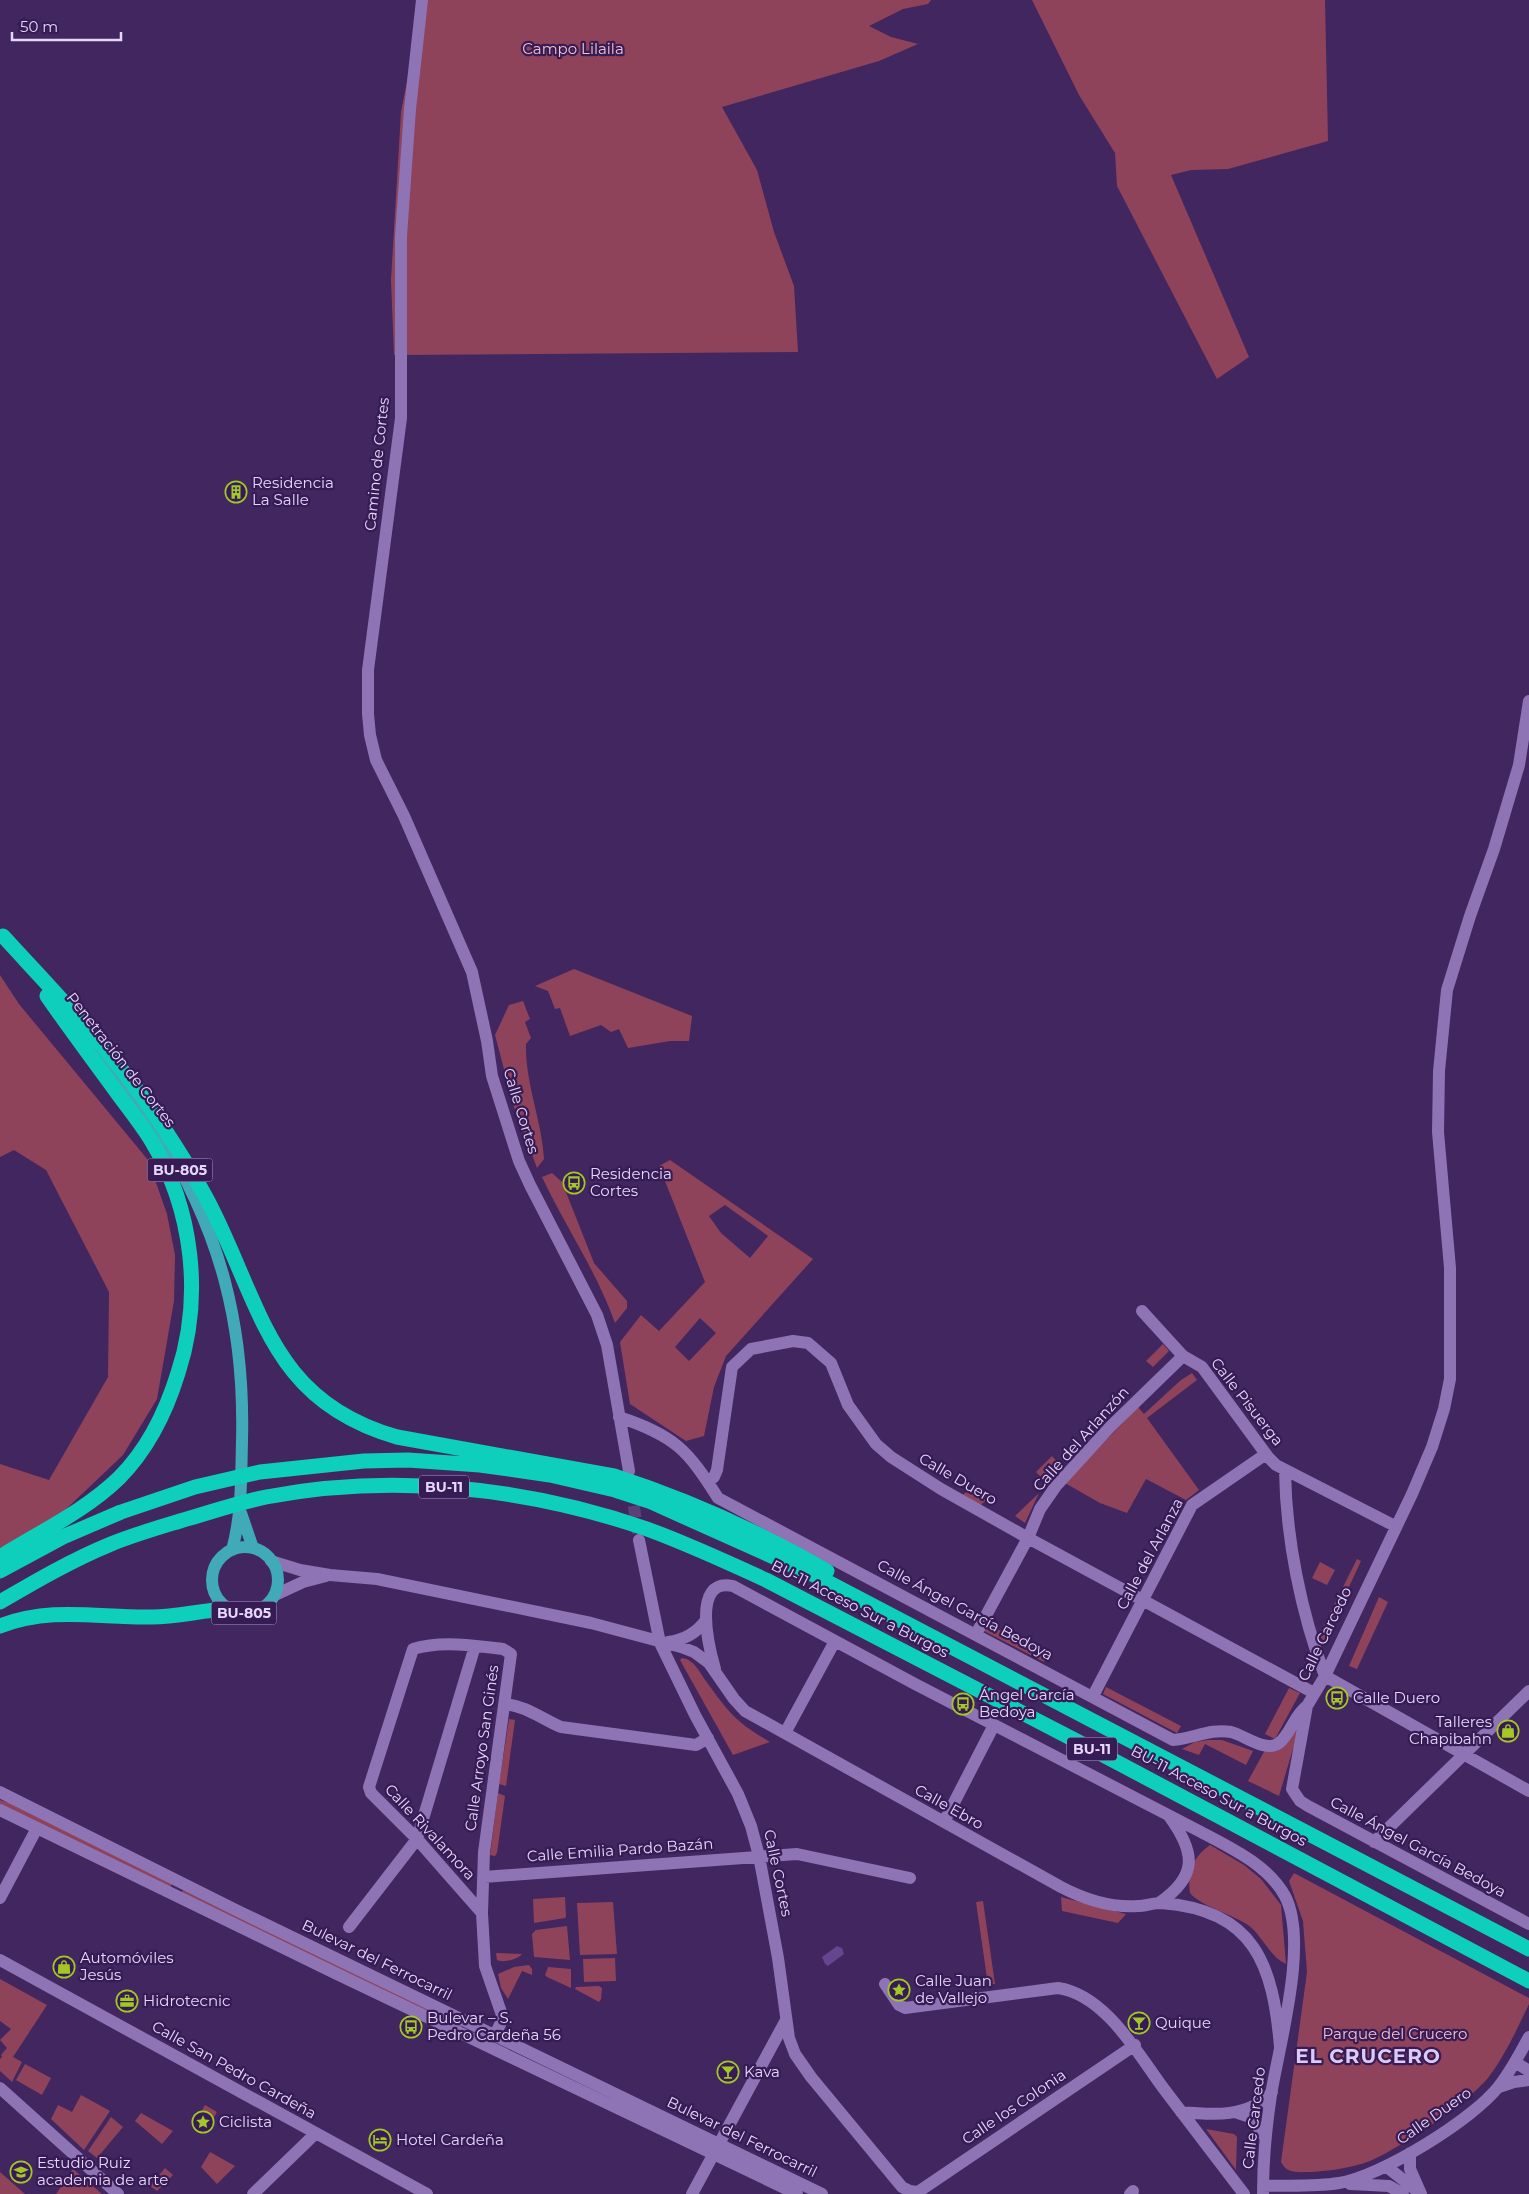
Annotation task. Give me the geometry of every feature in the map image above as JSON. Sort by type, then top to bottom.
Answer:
[{"type":"highway","points":[[2,934],[94,1036],[157,1118],[213,1212],[252,1301],[276,1349],[292,1371],[314,1394],[346,1417],[371,1430],[615,1483]]},
{"type":"highway","points":[[0,1558],[101,1494],[135,1461],[158,1424],[175,1383],[183,1359],[191,1315],[188,1240],[183,1216],[171,1180],[151,1140],[2,934]]},
{"type":"highway","name":"BU-11","points":[[0,1571],[93,1523],[195,1487],[260,1472],[321,1464],[408,1460],[480,1465],[615,1483]]},
{"type":"highway","name":"BU-11 Acceso Sur a Burgos","points":[[615,1483],[718,1516],[780,1545],[826,1570],[924,1632],[1529,1949]]},
{"type":"highway","name":"BU-11","points":[[0,1602],[73,1561],[113,1543],[193,1517],[265,1498],[318,1490],[385,1486],[439,1487],[525,1497],[621,1521],[644,1535]]},
{"type":"highway","name":"BU-11 Acceso Sur a Burgos","points":[[644,1535],[712,1555],[766,1580],[1127,1768],[1529,1981]]},
{"type":"highway","points":[[0,1626],[18,1619],[45,1615],[79,1613],[152,1617],[183,1615],[202,1610],[228,1609]]},
{"type":"main road","name":"Penetración de Cortes","points":[[2,934],[158,1130],[199,1208],[228,1286],[241,1362],[243,1400],[240,1511],[232,1550]]},
{"type":"main road","name":"Penetración de Cortes","points":[[240,1511],[253,1548]]},
{"type":"main road","points":[[232,1550],[253,1548],[263,1553],[272,1561]]},
{"type":"main road","name":"BU-805","points":[[232,1550],[216,1564],[212,1584],[220,1602],[228,1609],[238,1613],[260,1610],[268,1604],[274,1595],[278,1578],[272,1561]]},
{"type":"street","name":"Camino de Cortes","points":[[376,760],[368,714],[368,670],[401,418],[401,236],[410,109],[422,0]]},
{"type":"street","name":"Calle Carcedo","points":[[1295,1795],[1292,1782],[1307,1706],[1325,1676],[1395,1526],[1412,1494],[1432,1447],[1444,1409],[1450,1379],[1450,1268],[1438,1132],[1439,1071],[1447,990],[1470,916],[1494,849],[1519,765],[1529,701]]},
{"type":"street","name":"Calle Cortes","points":[[376,760],[408,824],[472,972],[488,1041],[492,1076],[504,1116],[530,1186],[594,1307],[607,1345],[629,1471]]},
{"type":"street","name":"Calle Pisuerga","points":[[1142,1311],[1183,1356],[1202,1368],[1266,1454],[1285,1471],[1395,1526]]},
{"type":"street","name":"Calle Duero","points":[[708,1482],[714,1477],[716,1470],[732,1367],[751,1349],[800,1341],[817,1349],[831,1363],[848,1405],[876,1444],[891,1457],[941,1489],[1028,1538],[1314,1694]]},
{"type":"street","name":"Calle del Arlanzón","points":[[976,1634],[1028,1538],[1040,1509],[1057,1484],[1110,1427],[1183,1356]]},
{"type":"street","name":"Calle Ángel García Bedoya","points":[[619,1417],[665,1436],[685,1451],[718,1498],[1173,1740],[1209,1732],[1231,1732],[1272,1746],[1282,1741],[1298,1714],[1307,1706]]},
{"type":"street","name":"Calle del Arlanza","points":[[1093,1696],[1192,1505],[1266,1454]]},
{"type":"street","points":[[1285,1471],[1286,1505],[1306,1618],[1325,1676],[1529,1791]]},
{"type":"street","name":"Calle Cortes","points":[[644,1535],[660,1643],[738,1794],[751,1826],[759,1856],[778,1958],[791,2046],[800,2062],[882,2164],[902,2187],[910,2191]]},
{"type":"street","points":[[272,1561],[284,1566],[330,1575]]},
{"type":"street","points":[[274,1595],[303,1582],[330,1575]]},
{"type":"street","name":"Calle Ebro","points":[[330,1575],[377,1579],[628,1632],[694,1652],[716,1671]]},
{"type":"street","points":[[660,1643],[690,1636],[699,1629],[706,1620],[710,1596],[718,1586],[726,1584],[733,1586],[994,1725],[1167,1814],[1182,1835],[1188,1850],[1188,1867],[1182,1884],[1158,1903]]},
{"type":"street","name":"Calle Ebro","points":[[706,1620],[709,1648],[716,1671],[734,1699],[745,1711],[1079,1897],[1126,1906],[1158,1903],[1194,1909]]},
{"type":"street","points":[[785,1733],[835,1641]]},
{"type":"street","name":"Calle Rivalamora","points":[[475,1646],[445,1644],[428,1645],[413,1649],[368,1787],[482,1913]]},
{"type":"street","points":[[349,1927],[417,1839],[475,1646]]},
{"type":"street","name":"Calle Arroyo San Ginés","points":[[475,1646],[503,1649],[511,1654],[484,1852],[482,1913]]},
{"type":"street","points":[[1374,1842],[1529,1691]]},
{"type":"street","points":[[505,1704],[525,1708],[544,1720],[561,1727],[696,1745],[708,1738]]},
{"type":"street","points":[[944,1822],[994,1725]]},
{"type":"street","name":"Bulevar del Ferrocarril","points":[[0,1792],[249,1917],[495,2035],[717,2149],[797,2194]]},
{"type":"street","name":"Calle Ángel García Bedoya","points":[[1295,1795],[1308,1806],[1529,1924]]},
{"type":"street","name":"Bulevar del Ferrocarril","points":[[0,1810],[337,1974],[717,2149],[822,2194]]},
{"type":"street","name":"Calle Carcedo","points":[[1167,1814],[1247,1858],[1276,1883],[1284,1895],[1292,1920],[1294,1951],[1265,2137],[1263,2190]]},
{"type":"street","points":[[0,1898],[37,1828]]},
{"type":"street","name":"Calle Emilia Pardo Bazán","points":[[484,1877],[796,1854],[910,1878]]},
{"type":"street","points":[[1182,1884],[1185,1896],[1194,1909]]},
{"type":"street","name":"Calle Carcedo","points":[[1194,1909],[1220,1918],[1237,1929],[1252,1944],[1269,1976],[1275,1999],[1280,2047]]},
{"type":"street","points":[[482,1913],[484,1966],[503,2018],[495,2035]]},
{"type":"street","name":"Calle San Pedro Cardeña","points":[[0,1960],[427,2194]]},
{"type":"street","points":[[885,1984],[899,2005],[905,2008],[1044,1989],[1069,1989],[1099,2009],[1134,2045],[1181,2112],[1244,2194]]},
{"type":"street","points":[[692,2194],[783,2028],[786,2018]]},
{"type":"street","name":"Calle Duero","points":[[1263,2190],[1340,2183],[1367,2176],[1387,2167],[1467,2115],[1499,2087],[1529,2037]]},
{"type":"street","name":"Calle los Colonia","points":[[910,2191],[918,2192],[1134,2045]]},
{"type":"street","points":[[766,2058],[782,2051],[793,2055],[800,2062]]},
{"type":"street","points":[[1515,2062],[1529,2071]]},
{"type":"street","points":[[1499,2087],[1529,2080]]},
{"type":"street","points":[[0,2088],[118,2194]]},
{"type":"street","points":[[1181,2112],[1209,2114],[1253,2108],[1272,2092]]},
{"type":"street","points":[[1233,2112],[1250,2118],[1265,2137]]},
{"type":"street","points":[[254,2194],[316,2133]]},
{"type":"street","points":[[1410,2153],[1410,2169],[1420,2194]]},
{"type":"street","points":[[1387,2167],[1404,2178],[1420,2194]]},
{"type":"street","points":[[1387,2167],[1388,2177],[1399,2191]]},
{"type":"street","points":[[1340,2183],[1384,2186],[1399,2191]]},
{"type":"green space","name":"Campo Lilaila","points":[[423,0],[931,0],[928,4],[903,9],[869,26],[891,37],[918,44],[879,61],[722,107],[757,170],[774,232],[794,286],[798,352],[394,355],[391,280],[401,112]]},
{"type":"green space","points":[[1032,0],[1325,0],[1328,141],[1228,169],[1191,170],[1171,175],[1249,357],[1217,379],[1117,186],[1115,153],[1079,95]]},
{"type":"green space","points":[[574,969],[692,1016],[689,1041],[670,1041],[628,1048],[619,1029],[611,1032],[601,1025],[570,1036],[560,1008],[555,1009],[548,991],[535,986]]},
{"type":"green space","points":[[0,975],[19,1004],[148,1160],[167,1214],[175,1255],[174,1301],[157,1399],[123,1455],[63,1512],[0,1551],[0,1464],[49,1480],[108,1377],[109,1292],[46,1170],[14,1150],[0,1157]]},
{"type":"green space","points":[[523,1001],[530,1019],[525,1022],[531,1038],[526,1044],[526,1059],[543,1145],[544,1159],[537,1168],[514,1107],[495,1035],[509,1005]]},
{"type":"green space","points":[[670,1160],[813,1259],[726,1356],[714,1387],[704,1436],[686,1441],[630,1404],[620,1342],[641,1315],[659,1331],[705,1282],[659,1166]],"holes":[[[725,1205],[768,1236],[750,1258],[721,1233],[709,1216]],[[700,1318],[716,1333],[689,1361],[675,1347]]]},
{"type":"green space","points":[[552,1173],[562,1182],[594,1263],[627,1301],[627,1308],[615,1323],[590,1267],[542,1177]]},
{"type":"green space","points":[[1163,1344],[1169,1351],[1153,1367],[1146,1361]]},
{"type":"green space","points":[[1192,1373],[1197,1380],[1147,1418],[1199,1490],[1186,1500],[1146,1479],[1127,1513],[1100,1503],[1065,1483],[1138,1407],[1144,1414],[1181,1380]]},
{"type":"green space","points":[[1052,1456],[1058,1463],[1043,1479],[1036,1472]]},
{"type":"green space","points":[[975,1483],[989,1497],[980,1506],[962,1496]]},
{"type":"green space","points":[[1039,1493],[1025,1523],[1015,1516]]},
{"type":"green space","points":[[1357,1559],[1361,1561],[1324,1641],[1319,1635]]},
{"type":"green space","points":[[1320,1562],[1335,1570],[1327,1585],[1312,1578]]},
{"type":"green space","points":[[1379,1597],[1388,1602],[1357,1669],[1349,1666]]},
{"type":"green space","points":[[988,1624],[1047,1655],[1044,1662],[984,1631]]},
{"type":"green space","points":[[682,1658],[690,1661],[696,1667],[721,1701],[741,1723],[770,1742],[733,1755],[680,1660]]},
{"type":"green space","points":[[1106,1687],[1181,1726],[1177,1733],[1103,1694]]},
{"type":"green space","points":[[1289,1688],[1300,1693],[1275,1739],[1265,1734]]},
{"type":"green space","points":[[1303,1715],[1279,1796],[1248,1781],[1265,1750]]},
{"type":"green space","points":[[509,1719],[515,1720],[506,1786],[499,1784]]},
{"type":"green space","points":[[1222,1740],[1253,1751],[1246,1765],[1205,1744],[1199,1755],[1182,1749],[1195,1742]]},
{"type":"green space","points":[[498,1793],[505,1796],[495,1856],[490,1855]]},
{"type":"green space","points":[[0,1800],[16,1805],[172,1884],[170,1888],[0,1804]]},
{"type":"green space","points":[[1210,1845],[1244,1865],[1261,1879],[1281,1905],[1286,1964],[1275,1956],[1258,1934],[1248,1925],[1201,1902],[1190,1893],[1189,1878],[1192,1866],[1199,1855]]},
{"type":"green space","name":"Parque del Crucero","points":[[1294,1873],[1529,1998],[1529,2004],[1500,2061],[1479,2088],[1433,2124],[1383,2155],[1355,2166],[1325,2171],[1293,2172],[1286,2169],[1281,2162],[1307,1972],[1303,1921],[1289,1881]]},
{"type":"green space","points":[[183,1890],[462,2025],[461,2028],[181,1893]]},
{"type":"green space","points":[[565,1897],[565,1918],[534,1923],[533,1899]]},
{"type":"green space","points":[[1061,1897],[1126,1914],[1118,1923],[1062,1911]]},
{"type":"green space","points":[[983,1901],[995,1984],[988,1985],[976,1902]]},
{"type":"green space","points":[[613,1902],[617,1954],[580,1955],[577,1903]]},
{"type":"green space","points":[[567,1926],[570,1960],[534,1957],[532,1934],[536,1930]]},
{"type":"green space","points":[[496,1953],[522,1954],[513,1959],[503,1961],[497,1960]]},
{"type":"green space","points":[[615,1958],[616,1981],[584,1982],[583,1959]]},
{"type":"green space","points":[[529,1965],[532,1969],[532,1975],[522,1971],[508,1999],[501,1988],[498,1974],[514,1967]]},
{"type":"green space","points":[[548,1967],[571,1969],[571,1988],[547,1977],[545,1975]]},
{"type":"green space","points":[[0,1979],[47,2005],[13,2057],[22,2062],[12,2082],[0,2071],[1,2055],[7,2048],[0,2040],[11,2029],[0,2021]]},
{"type":"green space","points":[[599,1986],[602,1988],[599,2002],[575,1989],[576,1987]]},
{"type":"green space","points":[[25,2064],[51,2078],[42,2095],[16,2080]]},
{"type":"green space","points":[[81,2095],[110,2111],[84,2150],[51,2119],[58,2105],[72,2112]]},
{"type":"green space","points":[[205,2105],[217,2112],[205,2132],[194,2125]]},
{"type":"green space","points":[[141,2113],[173,2131],[162,2144],[135,2121]]},
{"type":"green space","points":[[111,2117],[123,2127],[97,2158],[88,2151]]},
{"type":"green space","points":[[1206,2129],[1234,2134],[1237,2137],[1236,2170]]},
{"type":"green space","points":[[210,2152],[235,2166],[217,2184],[201,2167]]},
{"type":"green space","points":[[165,2168],[173,2175],[157,2191],[150,2186]]},
{"type":"green space","points":[[73,2169],[102,2194],[56,2194]]},
{"type":"green space","points":[[0,2172],[25,2194],[0,2194]]},
{"type":"shaded area","points":[[837,1946],[842,1948],[844,1954],[828,1966],[822,1957]]},
{"type":"tunnel","points":[[631,1488],[638,1533]]},
{"type":"place","name":"Residencia La Salle","points":[[236,492]]},
{"type":"place","name":"Residencia Cortes","points":[[574,1183]]},
{"type":"place","name":"Calle Duero","points":[[1337,1698]]},
{"type":"place","name":"Ángel García Bedoya","points":[[963,1704]]},
{"type":"place","name":"Talleres Chapibahn","points":[[1508,1731]]},
{"type":"place","name":"Automóviles Jesús","points":[[64,1967]]},
{"type":"place","name":"Calle Juan de Vallejo","points":[[899,1990]]},
{"type":"place","name":"Hidrotecnic","points":[[127,2001]]},
{"type":"place","name":"Quique","points":[[1139,2023]]},
{"type":"place","name":"Bulevar – S. Pedro Cardeña 56","points":[[411,2027]]},
{"type":"place","name":"Kava","points":[[728,2072]]},
{"type":"place","name":"Ciclista","points":[[203,2122]]},
{"type":"place","name":"Hotel Cardeña","points":[[380,2140]]},
{"type":"place","name":"Estudio Ruiz academia de arte","points":[[21,2172]]},
{"type":"district","name":"EL CRUCERO","points":[[1368,2056]]}]
